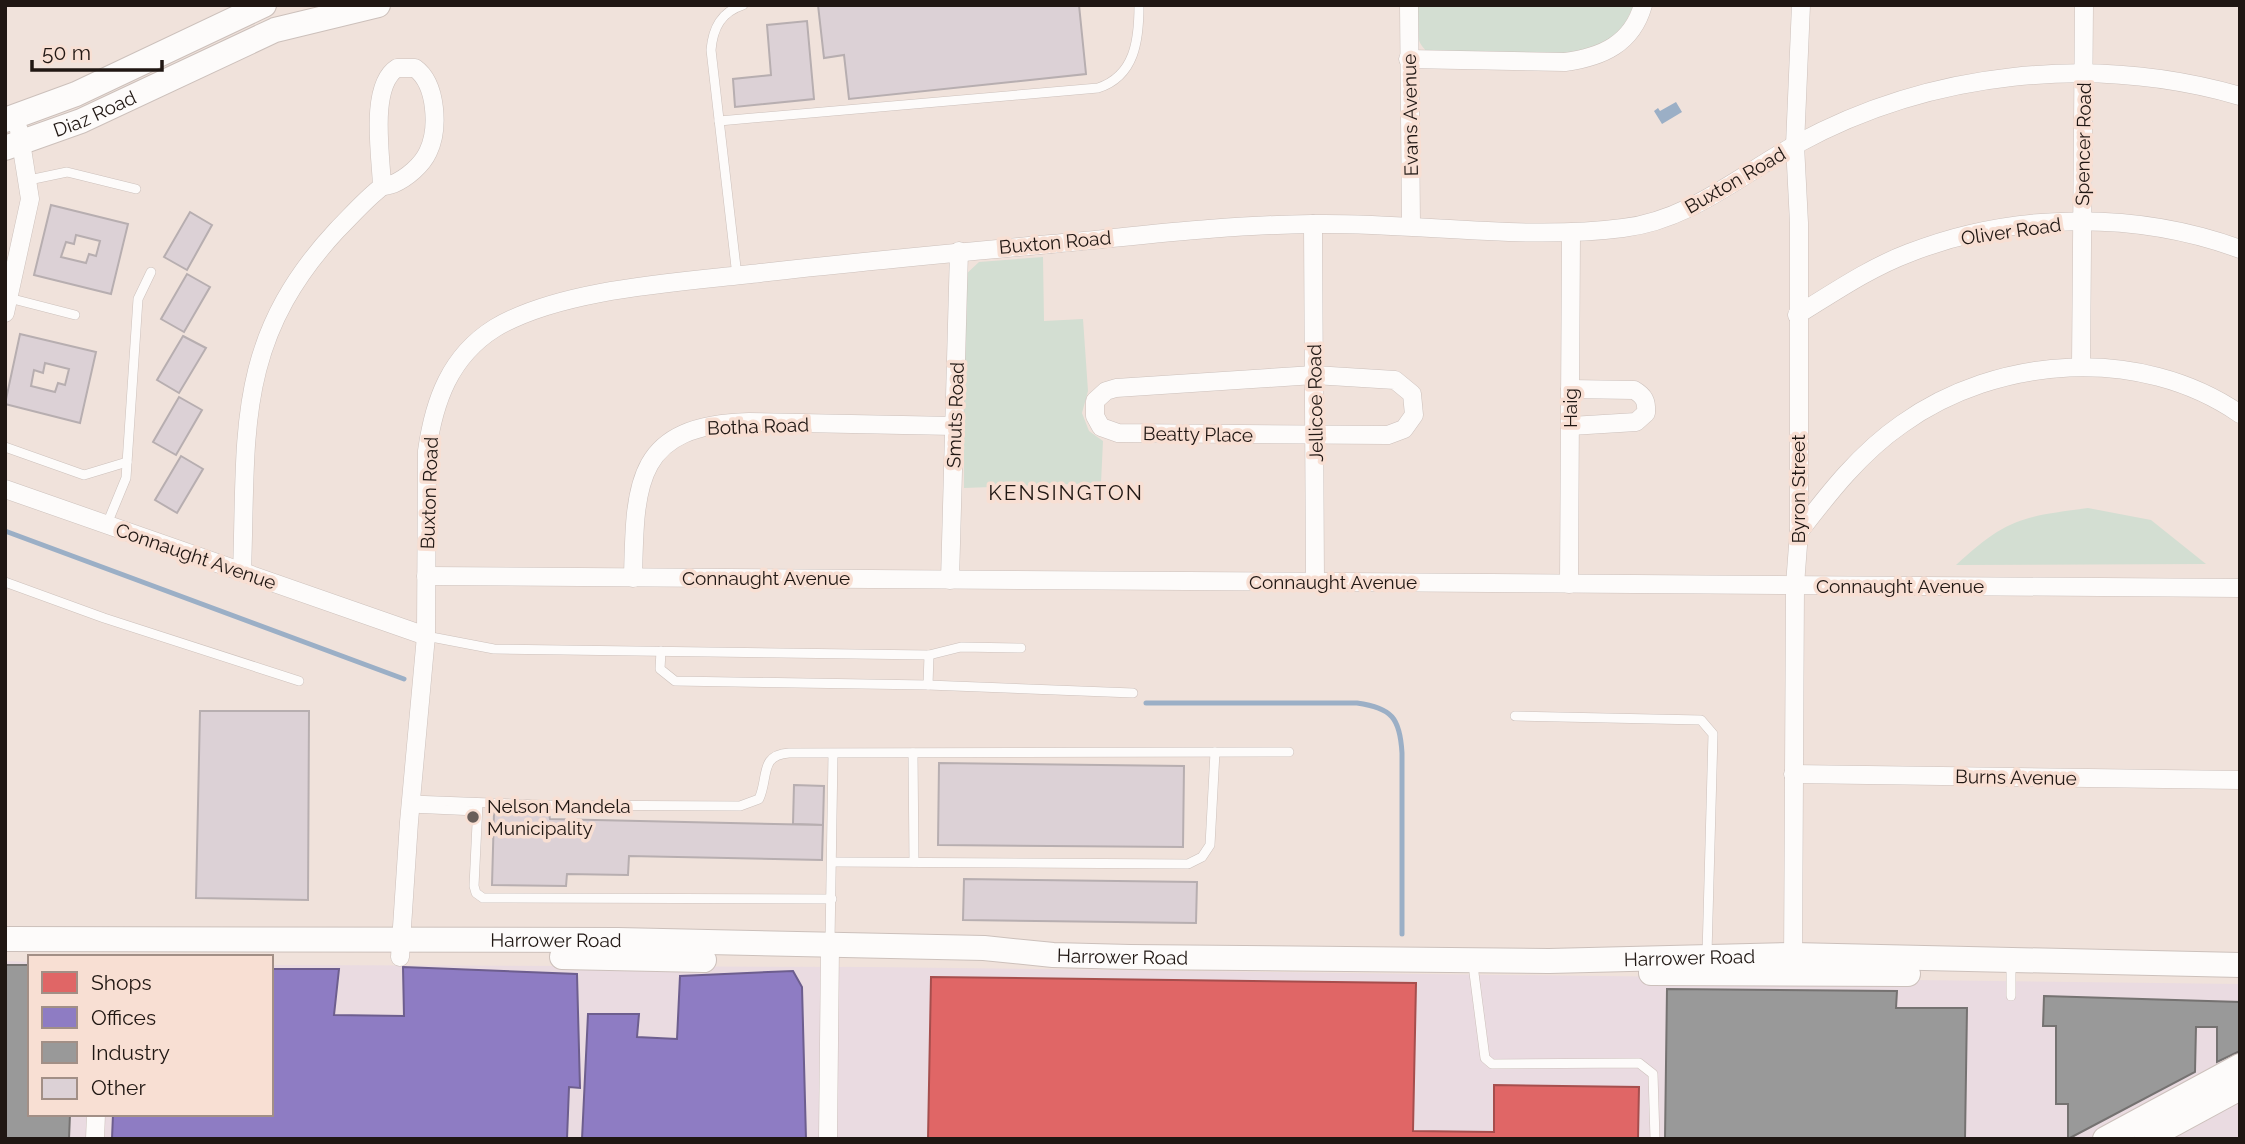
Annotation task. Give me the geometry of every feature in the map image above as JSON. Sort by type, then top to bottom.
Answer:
[{"type":"main road","name":"Diaz Road","points":[[10,118],[87,88],[264,5]]},
{"type":"main road","name":"Diaz Road","points":[[14,145],[81,121],[275,30],[326,11],[378,5]]},
{"type":"main road","name":"Harrower Road","points":[[5,939],[99,950]]},
{"type":"main road","name":"Harrower Road","points":[[5,953],[99,950],[401,950],[618,940],[830,954],[1474,973],[1793,964]]},
{"type":"main road","name":"Harrower Road","points":[[830,954],[984,948],[1091,956],[1340,960],[1614,960],[1707,954],[1793,964],[2011,976],[2151,976],[2240,981]]},
{"type":"main road","name":"Harrower Road","points":[[2011,976],[2240,965]]},
{"type":"main road","points":[[2105,1139],[2240,1066]]},
{"type":"main road","points":[[2146,1139],[2240,1088]]},
{"type":"street","name":"Evans Avenue","points":[[1409,5],[1411,225]]},
{"type":"street","points":[[1408,59],[1565,62],[1588,59],[1604,54],[1619,43],[1631,31],[1643,5]]},
{"type":"street","name":"Byron Street","points":[[1793,964],[1795,585],[1799,533],[1799,223],[1795,145],[1801,5]]},
{"type":"street","name":"Spencer Road","points":[[2081,366],[2084,5]]},
{"type":"street","points":[[242,572],[245,442],[249,398],[258,361],[271,326],[304,271],[329,239],[382,186],[394,183],[408,174],[427,156],[434,128],[430,90],[426,79],[415,68],[397,68],[384,80],[379,113],[382,186]]},
{"type":"street","name":"Buxton Road","points":[[401,950],[410,804],[426,636],[427,451],[431,425],[446,381],[466,352],[494,329],[540,309],[626,290],[959,251],[1187,229],[1313,224],[1411,225],[1572,233],[1629,228],[1689,208],[1795,145],[1848,119],[1925,93],[2017,76],[2084,73],[2156,78],[2240,96]]},
{"type":"street","points":[[7,305],[13,249],[30,199],[29,180],[14,145],[10,118]]},
{"type":"street","name":"Oliver Road","points":[[1797,315],[1864,274],[1908,253],[1956,238],[2002,229],[2082,221],[2141,223],[2240,249]]},
{"type":"street","name":"Jellicoe Road","points":[[1313,224],[1315,582]]},
{"type":"street","name":"Haig","points":[[1569,584],[1572,233]]},
{"type":"street","name":"Smuts Road","points":[[950,580],[959,251]]},
{"type":"street","points":[[1799,533],[1833,488],[1871,448],[1930,405],[1956,391],[2015,374],[2081,366],[2136,372],[2200,392],[2240,414]]},
{"type":"street","name":"Beatty Place","points":[[1314,375],[1395,380],[1408,388],[1414,404],[1409,423],[1395,434],[1316,436],[1118,433],[1101,427],[1094,409],[1100,395],[1116,388],[1314,375]]},
{"type":"street","points":[[1570,389],[1634,390],[1642,395],[1647,405],[1646,413],[1636,422],[1571,426]]},
{"type":"street","name":"Botha Road","points":[[633,578],[640,484],[657,451],[686,432],[703,426],[729,423],[954,426]]},
{"type":"street","name":"Connaught Avenue","points":[[5,489],[426,636]]},
{"type":"street","name":"Connaught Avenue","points":[[426,576],[2240,588]]},
{"type":"street","name":"Burns Avenue","points":[[1793,774],[2240,780]]},
{"type":"street","points":[[828,1139],[830,954]]},
{"type":"street","points":[[95,1139],[96,1116]]},
{"type":"lane","points":[[737,276],[719,121],[712,31],[732,9],[743,5]]},
{"type":"lane","points":[[719,121],[1098,88],[1114,82],[1127,68],[1139,27],[1139,5]]},
{"type":"lane","points":[[29,180],[66,172],[136,189]]},
{"type":"lane","points":[[107,524],[125,484],[138,299],[151,272]]},
{"type":"lane","points":[[7,305],[75,315]]},
{"type":"lane","points":[[5,447],[84,475],[127,462]]},
{"type":"lane","points":[[5,582],[104,618],[299,681]]},
{"type":"lane","points":[[426,636],[494,649],[929,656],[961,647],[1021,648]]},
{"type":"lane","points":[[661,651],[660,669],[675,681],[928,685],[1133,694]]},
{"type":"lane","points":[[928,685],[929,656]]},
{"type":"lane","points":[[1515,716],[1701,720],[1709,726],[1713,734],[1707,954]]},
{"type":"lane","points":[[913,752],[914,862]]},
{"type":"lane","points":[[832,862],[1188,864],[1202,857],[1210,845],[1215,752]]},
{"type":"lane","points":[[410,804],[478,807],[740,806],[759,799],[770,759],[777,754],[1289,752]]},
{"type":"lane","points":[[830,954],[833,754]]},
{"type":"lane","points":[[478,807],[474,886],[476,893],[483,898],[832,899]]},
{"type":"lane","points":[[1474,973],[1485,1058],[1492,1064],[1639,1063],[1653,1074],[1655,1139]]},
{"type":"shaded area","points":[[1417,5],[1634,5],[1619,32],[1606,44],[1591,50],[1570,53],[1520,56],[1429,53],[1418,38]]},
{"type":"shaded area","points":[[1043,257],[1044,321],[1083,319],[1088,391],[1082,413],[1089,431],[1103,441],[1101,483],[964,488],[964,276],[979,262]]},
{"type":"shaded area","points":[[2088,508],[2151,520],[2206,564],[1956,565],[1989,538],[2016,522],[2046,514]]},
{"type":"shaded area","points":[[5,961],[28,962],[28,1116],[273,1116],[273,965],[871,967],[2240,984],[2240,1139],[5,1139]]},
{"type":"water","points":[[1676,102],[1682,112],[1662,124],[1654,111],[1658,108],[1660,111]]},
{"type":"building: Shops","points":[[931,977],[1416,983],[1413,1131],[1494,1132],[1494,1085],[1639,1087],[1638,1139],[928,1139]]},
{"type":"building: Offices","points":[[403,967],[577,974],[580,1088],[569,1087],[567,1139],[112,1139],[113,1116],[273,1116],[273,969],[339,969],[334,1015],[404,1016]]},
{"type":"building: Offices","points":[[793,971],[802,987],[806,1139],[582,1139],[588,1014],[639,1014],[637,1037],[677,1039],[680,976]]},
{"type":"building: Industry","points":[[5,965],[28,965],[28,1116],[70,1116],[69,1139],[5,1139]]},
{"type":"building: Industry","points":[[1667,989],[1897,991],[1896,1008],[1967,1008],[1965,1139],[1665,1139]]},
{"type":"building: Industry","points":[[2044,996],[2240,1002],[2240,1051],[2217,1062],[2217,1027],[2196,1027],[2195,1072],[2068,1139],[2068,1104],[2056,1104],[2056,1026],[2043,1026]]},
{"type":"building: Other","points":[[818,5],[1079,5],[1086,74],[849,99],[844,55],[824,58]]},
{"type":"building: Other","points":[[807,21],[814,99],[735,107],[733,79],[771,75],[767,25]]},
{"type":"building: Other","points":[[51,205],[128,224],[111,294],[34,275]],"holes":[[[76,235],[100,241],[96,256],[89,254],[86,263],[61,257],[66,242],[74,244]]]},
{"type":"building: Other","points":[[190,212],[212,225],[187,270],[164,257]]},
{"type":"building: Other","points":[[187,274],[210,287],[184,332],[161,319]]},
{"type":"building: Other","points":[[20,334],[96,352],[80,423],[5,404]],"holes":[[[45,363],[69,369],[65,385],[58,383],[55,392],[31,386],[34,370],[43,373]]]},
{"type":"building: Other","points":[[183,336],[206,348],[179,393],[157,380]]},
{"type":"building: Other","points":[[179,397],[202,410],[176,455],[153,442]]},
{"type":"building: Other","points":[[181,456],[203,469],[177,513],[155,500]]},
{"type":"building: Other","points":[[200,711],[309,711],[308,900],[196,898]]},
{"type":"building: Other","points":[[939,763],[1184,766],[1183,847],[938,845]]},
{"type":"building: Other","points":[[794,785],[824,786],[823,825],[793,824]]},
{"type":"building: Other","points":[[494,813],[549,814],[550,819],[823,825],[822,860],[629,856],[628,875],[567,874],[566,886],[492,885]]},
{"type":"building: Other","points":[[964,879],[1197,882],[1196,923],[963,920]]},
{"type":"waterway","points":[[5,531],[404,679]]},
{"type":"waterway","points":[[1146,703],[1357,703],[1379,708],[1392,717],[1399,731],[1402,753],[1402,934]]},
{"type":"place","name":"Nelson Mandela Municipality","points":[[473,817]]},
{"type":"district","name":"KENSINGTON","points":[[1066,493]]}]
